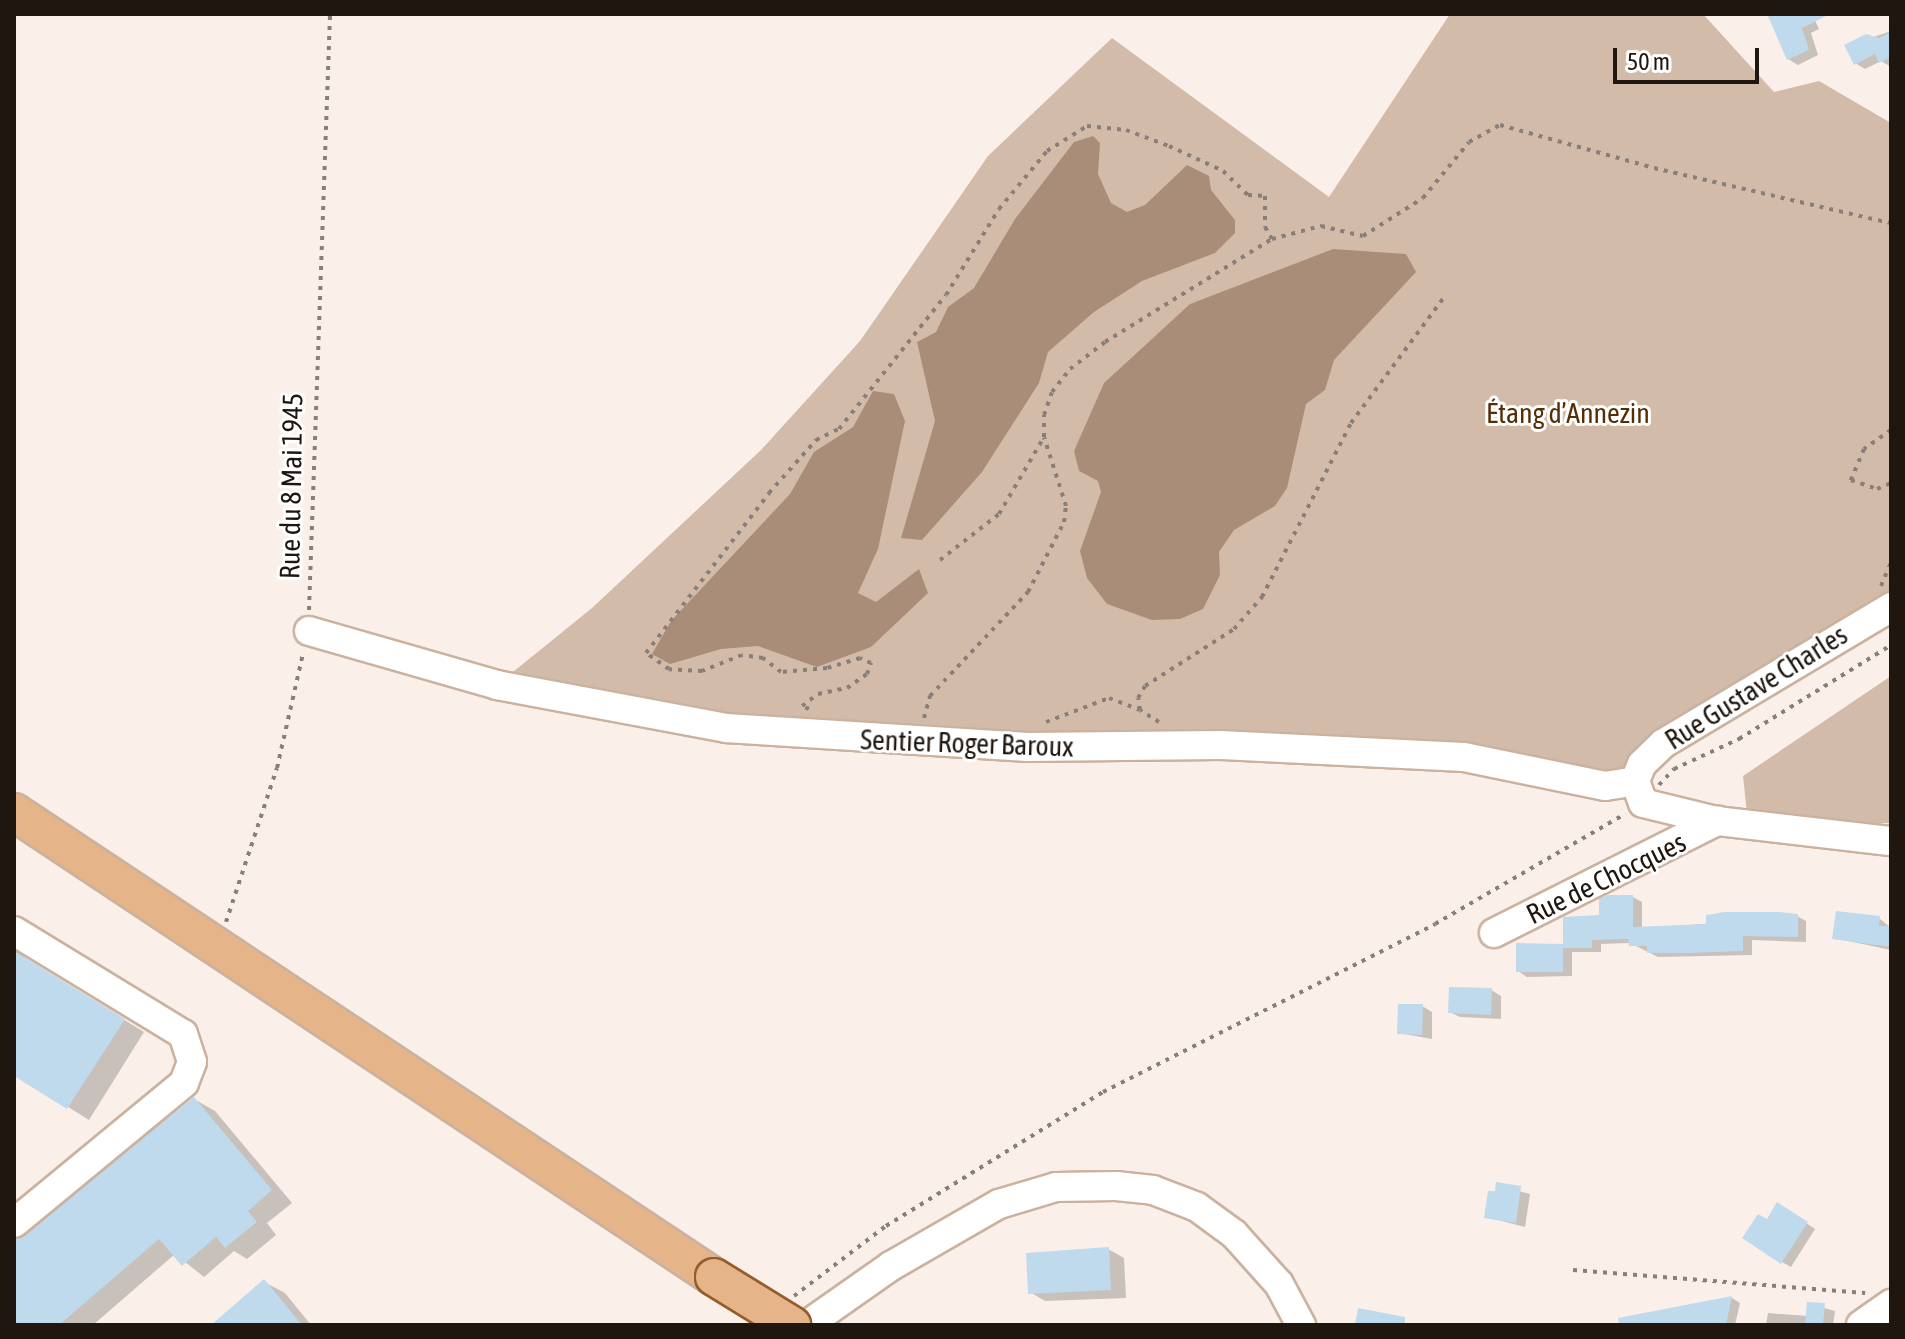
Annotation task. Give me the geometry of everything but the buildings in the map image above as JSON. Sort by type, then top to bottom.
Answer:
[{"type":"main road","points":[[14,812],[714,1277],[792,1325]]},
{"type":"street","name":"Rue Gustave Charles","points":[[1639,792],[1642,764],[1664,743],[1891,607]]},
{"type":"street","name":"Sentier Roger Baroux","points":[[309,631],[497,685],[626,711],[830,738],[1027,747],[1220,745],[1464,757],[1639,792]]},
{"type":"street","name":"Rue de Chocques","points":[[1639,792],[1717,821],[1891,841]]},
{"type":"street","name":"Rue de Chocques","points":[[1494,933],[1717,821]]},
{"type":"street","points":[[14,931],[183,1034],[192,1062],[184,1083],[14,1223]]},
{"type":"street","points":[[807,1325],[891,1266],[999,1204],[1056,1187],[1116,1186],[1153,1190],[1197,1207],[1234,1234],[1279,1284],[1301,1325]]},
{"type":"street","points":[[1861,1325],[1882,1299]]},
{"type":"path","name":"Rue du 8 Mai 1945","points":[[218,947],[277,768],[309,631],[330,14]]},
{"type":"path","points":[[941,741],[924,718],[930,696],[1028,592],[1064,522],[1066,506],[1044,437],[1044,415],[1052,392],[1070,369],[1272,239],[1321,226],[1363,236],[1423,198],[1469,142],[1500,125],[1654,168],[1891,223]]},
{"type":"path","points":[[817,714],[802,706],[818,694],[847,688],[867,674],[871,663],[860,658],[781,672],[763,658],[742,655],[702,671],[669,669],[646,653],[769,493],[816,440],[839,429],[946,295],[999,209],[1047,151],[1087,126],[1126,130],[1169,146],[1223,171],[1248,195],[1265,196],[1265,227],[1272,239]]},
{"type":"path","points":[[1140,710],[1138,698],[1145,686],[1234,629],[1262,597],[1351,423],[1445,296]]},
{"type":"path","points":[[1891,430],[1864,449],[1851,480],[1861,488],[1891,483]]},
{"type":"path","points":[[940,560],[999,514],[1044,437]]},
{"type":"path","points":[[1891,563],[1881,586],[1891,583]]},
{"type":"path","points":[[804,1285],[886,1226],[1103,1092],[1435,924],[1674,769],[1739,739],[1891,645]]},
{"type":"path","points":[[1027,747],[1033,733],[1067,711],[1109,698],[1140,710],[1161,723]]},
{"type":"path","points":[[1573,1270],[1882,1299]]},
{"type":"green space","name":"Étang d’Annezin","points":[[1450,14],[1703,14],[1774,92],[1819,81],[1891,123],[1891,601],[1630,782],[1464,757],[941,741],[497,685],[592,608],[761,450],[860,341],[988,156],[1112,38],[1329,197]]},
{"type":"green space","points":[[1891,676],[1891,823],[1834,825],[1747,813],[1743,776]]},
{"type":"shaded area","points":[[1093,136],[1100,143],[1098,174],[1111,203],[1127,212],[1145,205],[1187,165],[1209,176],[1211,190],[1235,220],[1235,233],[1215,253],[1142,281],[1094,312],[1048,352],[1039,383],[982,472],[922,540],[901,538],[935,421],[917,342],[936,332],[948,307],[974,288],[1015,219],[1074,142]]},
{"type":"shaded area","points":[[1333,249],[1406,254],[1416,272],[1334,360],[1325,390],[1306,404],[1287,488],[1275,506],[1234,530],[1219,552],[1220,575],[1203,609],[1180,619],[1152,620],[1107,604],[1087,578],[1080,551],[1101,492],[1098,481],[1079,471],[1074,451],[1104,383],[1190,304]]},
{"type":"shaded area","points":[[873,391],[894,394],[905,421],[878,549],[858,593],[876,602],[919,569],[928,593],[871,647],[817,667],[758,646],[721,649],[670,664],[652,654],[671,621],[790,494],[814,452],[853,427]]}]
